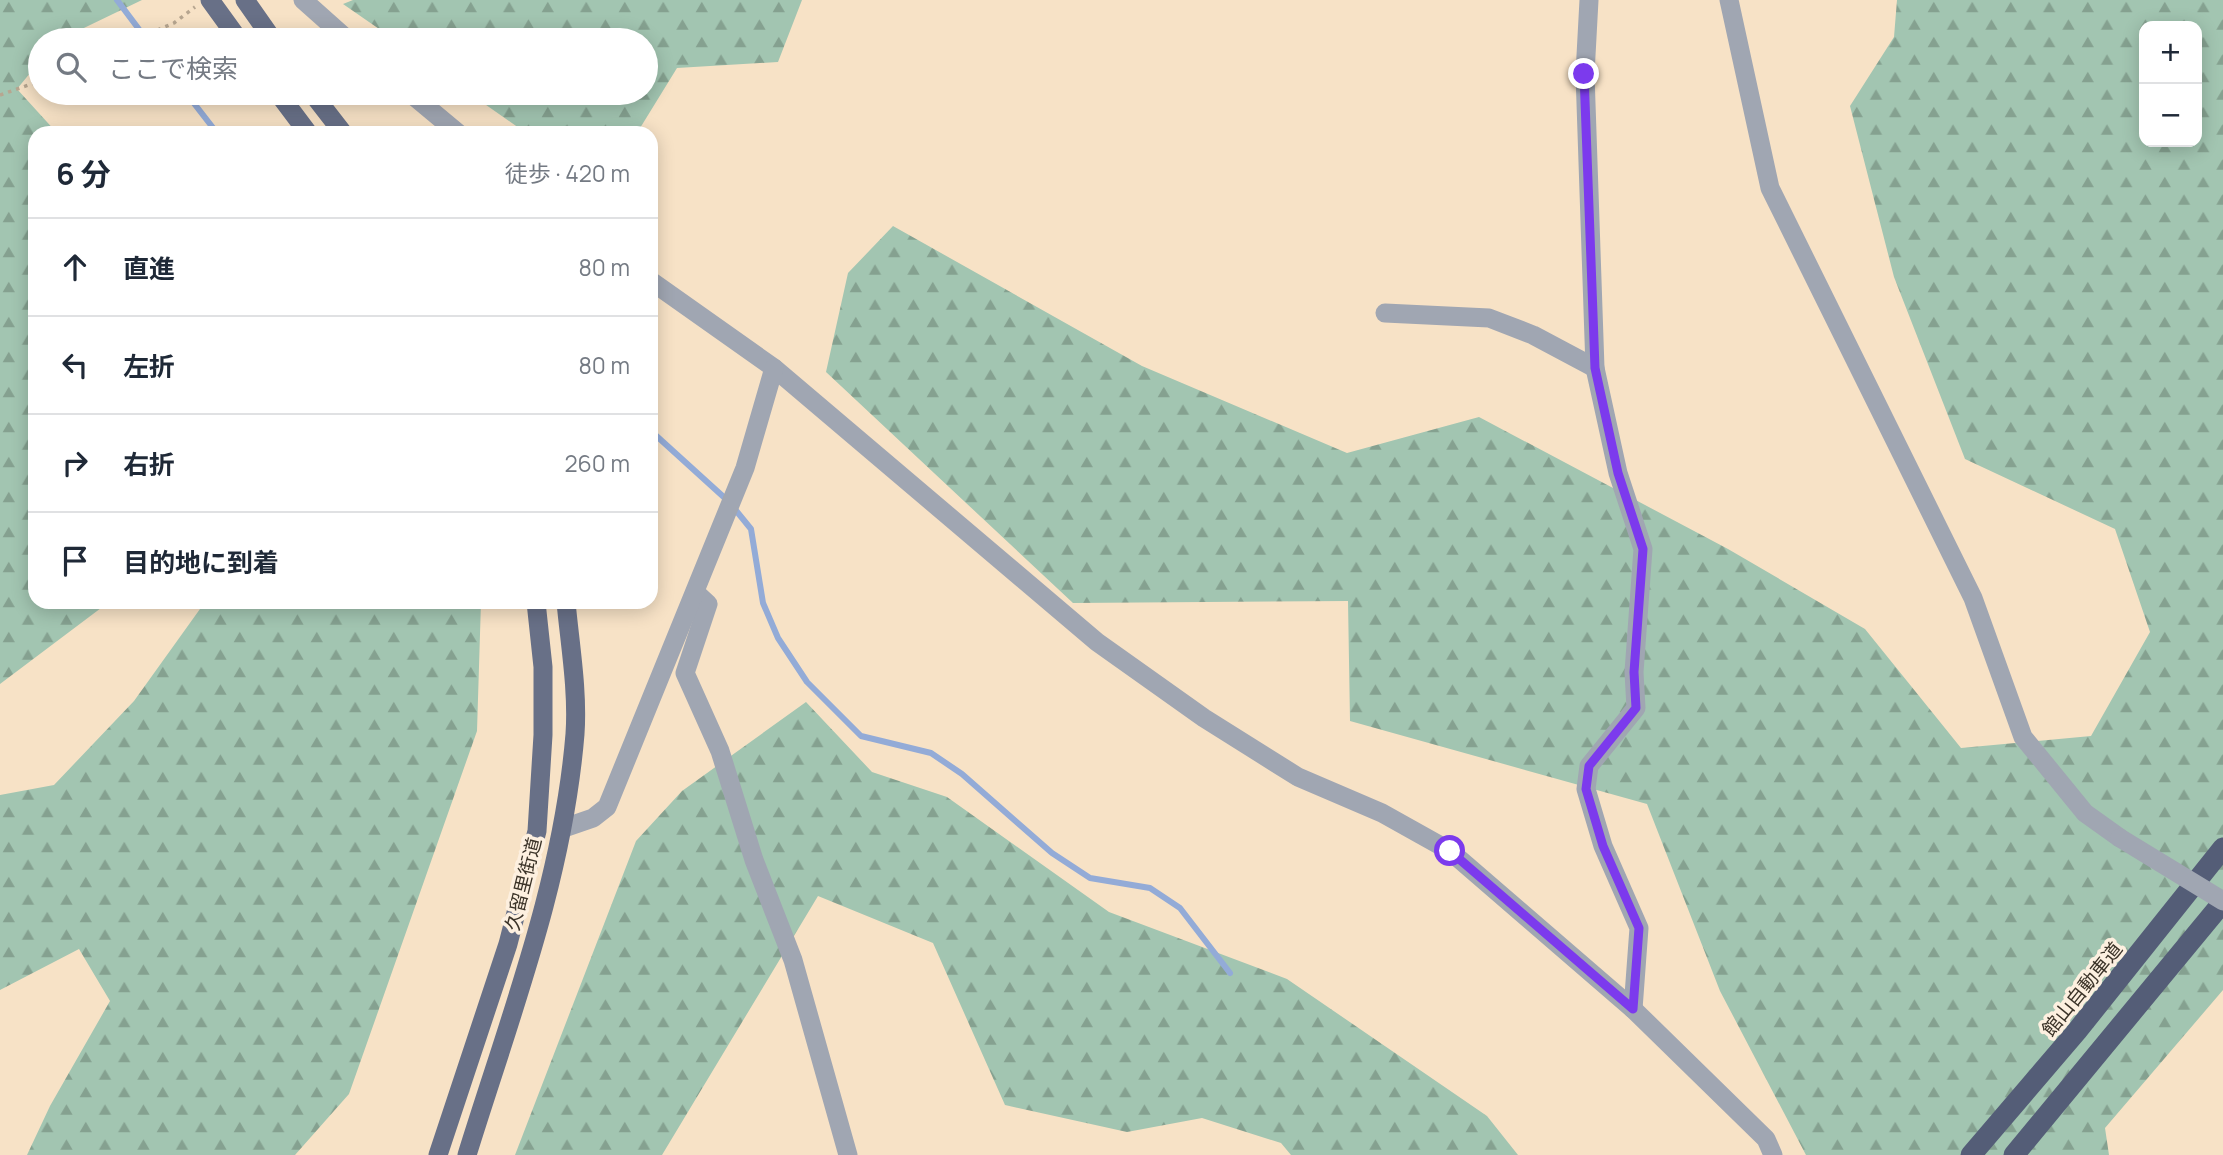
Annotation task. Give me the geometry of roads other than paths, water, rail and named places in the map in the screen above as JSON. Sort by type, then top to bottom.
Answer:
[{"type":"highway","name":"館山自動車道","points":[[1971,1155],[2077,1031],[2223,848]]},
{"type":"highway","points":[[2014,1155],[2223,901]]},
{"type":"main road","points":[[208,0],[230,28]]},
{"type":"main road","points":[[245,0],[265,28]]},
{"type":"main road","points":[[287,105],[303,126]]},
{"type":"main road","points":[[321,105],[338,126]]},
{"type":"main road","name":"久留里街道","points":[[438,1155],[508,944],[537,831],[543,735],[543,667],[537,609]]},
{"type":"main road","name":"久留里街道","points":[[467,1155],[537,941],[564,828],[575,732],[566,609]]},
{"type":"street","points":[[303,0],[334,28]]},
{"type":"street","points":[[1589,0],[1584,74],[1595,368],[1618,473],[1643,549],[1634,672],[1636,708],[1589,766],[1586,789],[1603,846],[1639,928],[1633,1009]]},
{"type":"street","points":[[1729,0],[1770,188],[1973,598],[2023,737],[2085,813],[2120,838],[2223,901]]},
{"type":"street","points":[[424,105],[450,126]]},
{"type":"street","points":[[658,286],[774,369],[1097,642],[1204,718],[1298,777],[1382,813],[1450,851],[1633,1009],[1766,1139],[1773,1155]]},
{"type":"street","points":[[1385,313],[1489,318],[1534,335],[1595,368]]},
{"type":"street","points":[[564,828],[593,818],[607,807],[745,468],[774,369]]},
{"type":"street","points":[[695,592],[708,604],[685,673],[720,751],[754,860],[793,960],[848,1155]]},
{"type":"waterway","points":[[117,0],[138,28]]},
{"type":"waterway","points":[[195,105],[212,126]]},
{"type":"waterway","points":[[658,437],[727,500]]},
{"type":"waterway","points":[[734,508],[751,529],[763,603],[778,638],[807,682],[861,736],[931,753],[962,774],[1052,853],[1090,878],[1150,888],[1180,908],[1230,973]]}]
